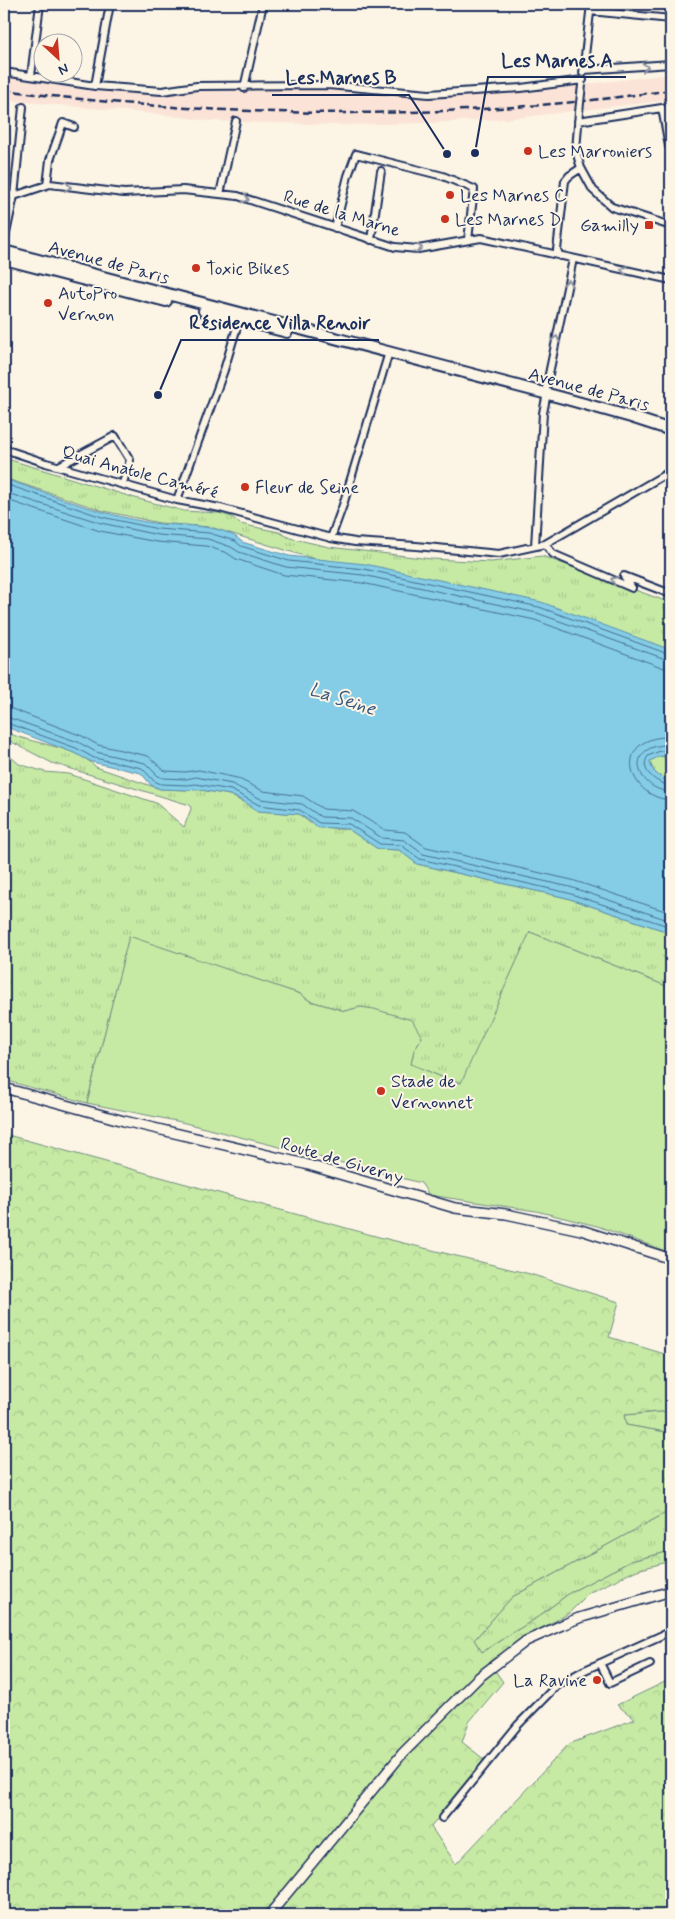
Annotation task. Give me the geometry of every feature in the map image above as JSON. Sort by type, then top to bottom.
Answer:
[{"type":"main road","name":"Avenue de Paris","points":[[4,252],[388,355],[545,393],[671,430]]},
{"type":"main road","name":"Avenue de Paris","points":[[4,259],[240,316]]},
{"type":"main road","name":"Route de Giverny","points":[[4,1088],[124,1121],[305,1164],[455,1208],[506,1214],[581,1230],[671,1259]]},
{"type":"main road","points":[[269,1915],[402,1754],[478,1678],[526,1641],[579,1618],[671,1591]]},
{"type":"street","points":[[31,76],[40,4]]},
{"type":"street","points":[[95,86],[110,4]]},
{"type":"street","points":[[244,87],[263,4]]},
{"type":"street","points":[[671,19],[591,7],[576,151],[581,168],[593,190],[612,207],[671,226]]},
{"type":"street","points":[[584,70],[671,64]]},
{"type":"street","points":[[4,72],[95,86],[162,91],[197,86],[328,85],[429,94],[583,82]]},
{"type":"street","points":[[4,243],[14,196],[23,107]]},
{"type":"street","points":[[578,121],[662,108],[669,146],[671,146]]},
{"type":"street","points":[[220,194],[236,121]]},
{"type":"street","points":[[47,185],[50,160],[63,124],[74,127]]},
{"type":"street","points":[[335,228],[348,176],[356,154],[443,176],[474,189],[468,240]]},
{"type":"street","points":[[560,256],[556,250],[565,181],[581,168]]},
{"type":"street","points":[[371,240],[382,171]]},
{"type":"street","name":"Rue de la Marne","points":[[14,196],[50,184],[124,193],[183,190],[238,196],[395,247],[418,249],[482,238],[671,280]]},
{"type":"street","points":[[4,193],[14,196]]},
{"type":"street","points":[[535,546],[545,393],[573,259]]},
{"type":"street","points":[[177,500],[224,370],[240,316]]},
{"type":"street","points":[[331,538],[343,505],[388,355]]},
{"type":"street","points":[[59,466],[115,436],[130,460],[124,483]]},
{"type":"street","name":"Quai Anatole Caméré","points":[[4,448],[177,500],[220,508],[331,538],[354,542],[499,554],[544,544],[671,471]]},
{"type":"street","points":[[544,544],[553,554],[632,588],[624,576],[671,594]]},
{"type":"street","points":[[442,1818],[518,1725],[556,1686],[600,1663],[671,1631]]},
{"type":"street","points":[[600,1663],[610,1684],[650,1664]]},
{"type":"shaded area","points":[[671,74],[671,100],[506,119],[337,125],[209,121],[4,100],[4,76],[32,82],[134,93],[249,88],[351,89],[404,94],[571,86]]},
{"type":"green space","points":[[4,458],[135,498],[184,511],[219,513],[232,517],[240,524],[279,532],[290,538],[329,547],[431,559],[491,562],[542,556],[671,603],[671,653],[521,598],[393,571],[311,558],[210,527],[159,523],[104,511],[7,479],[4,482]]},
{"type":"green space","points":[[4,731],[15,736],[64,749],[87,759],[96,767],[160,789],[195,789],[230,795],[258,811],[299,814],[310,823],[336,829],[348,829],[378,849],[399,850],[417,864],[567,898],[671,933],[671,988],[530,932],[462,1083],[451,1081],[411,1064],[414,1050],[422,1037],[360,1007],[345,1011],[310,1001],[300,994],[129,937],[87,1103],[4,1080],[4,751],[19,764],[45,772],[69,774],[156,803],[184,827],[191,809],[190,805],[52,763],[4,738]]},
{"type":"green space","points":[[660,756],[671,757],[671,782],[660,777],[651,765],[650,760]]},
{"type":"green space","name":"Stade de Vernonnet","points":[[530,932],[671,988],[671,1253],[597,1226],[536,1211],[429,1195],[421,1183],[181,1122],[87,1103],[129,936],[300,994],[310,1001],[345,1011],[360,1007],[374,1009],[412,1020],[422,1037],[414,1050],[411,1064],[451,1081],[461,1083]]},
{"type":"green space","points":[[4,1134],[379,1237],[530,1274],[619,1302],[609,1337],[671,1356],[671,1411],[624,1415],[626,1425],[671,1433],[671,1510],[512,1597],[474,1640],[482,1652],[535,1619],[571,1592],[631,1561],[671,1551],[671,1561],[637,1570],[590,1592],[568,1614],[523,1638],[489,1662],[503,1682],[469,1722],[462,1742],[485,1760],[431,1827],[456,1864],[569,1744],[635,1719],[617,1705],[671,1679],[671,1915],[4,1915]]},
{"type":"green space","points":[[671,1411],[671,1433],[626,1425],[624,1415]]},
{"type":"green space","points":[[671,1510],[671,1551],[631,1561],[571,1592],[535,1619],[482,1652],[474,1640],[512,1597]]},
{"type":"water","name":"La Seine","points":[[7,480],[122,517],[161,524],[215,529],[235,536],[242,542],[289,556],[365,564],[541,602],[671,650],[671,757],[660,756],[650,761],[655,772],[660,777],[671,782],[671,933],[567,898],[417,864],[399,850],[378,849],[348,829],[318,827],[299,814],[258,811],[230,795],[195,789],[160,789],[151,785],[141,773],[92,762],[74,753],[4,726],[4,483]]},
{"type":"railway","points":[[4,90],[86,100],[169,107],[338,113],[506,108],[671,90]]},
{"type":"place","name":"Les Marroniers","points":[[528,151]]},
{"type":"place","name":"Les Marnes A","points":[[475,153]]},
{"type":"place","name":"Les Marnes B","points":[[447,154]]},
{"type":"place","name":"Les Marnes C","points":[[450,195]]},
{"type":"place","name":"Les Marnes D","points":[[445,219]]},
{"type":"place","name":"Gamilly","points":[[649,225]]},
{"type":"place","name":"Toxic Bikes","points":[[196,268]]},
{"type":"place","name":"AutoPro Vernon","points":[[48,303]]},
{"type":"place","name":"Résidence Villa Renoir","points":[[158,395]]},
{"type":"place","name":"Fleur de Seine","points":[[245,487]]},
{"type":"place","name":"Stade de Vernonnet","points":[[381,1091]]},
{"type":"place","name":"La Ravine","points":[[597,1680]]}]
